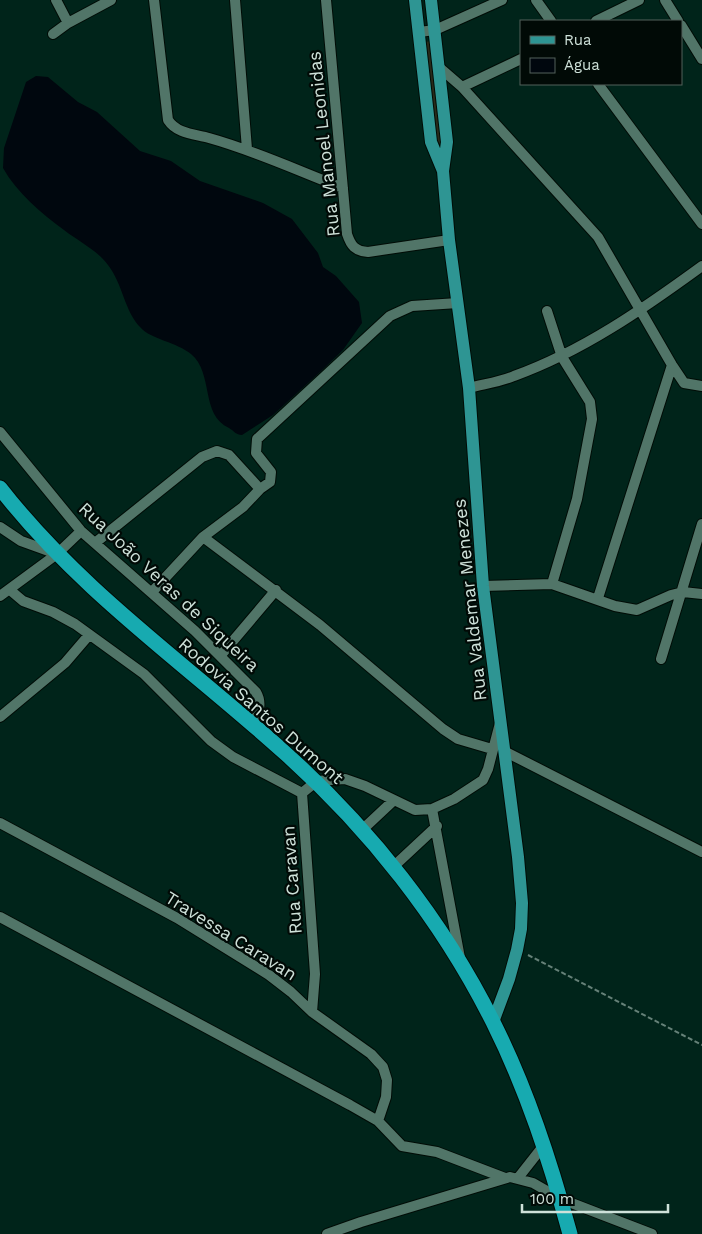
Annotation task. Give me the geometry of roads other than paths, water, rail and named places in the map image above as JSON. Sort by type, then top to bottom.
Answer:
[{"type":"highway","name":"Rodovia Santos Dumont","points":[[0,488],[57,554],[118,612],[253,725],[317,782],[362,830],[393,867],[461,964],[493,1022],[544,1145],[570,1234]]},
{"type":"main road","points":[[416,0],[431,142],[443,171]]},
{"type":"main road","points":[[431,0],[447,142],[443,171]]},
{"type":"main road","name":"Rua Valdemar Menezes","points":[[443,171],[449,240],[469,388],[483,586],[500,723],[498,750],[522,903],[521,929],[517,950],[509,979],[493,1022]]},
{"type":"street","points":[[56,0],[68,23]]},
{"type":"street","points":[[54,34],[68,23],[111,0]]},
{"type":"street","points":[[154,0],[168,120],[171,125],[185,132],[247,149],[343,188]]},
{"type":"street","points":[[236,0],[247,149]]},
{"type":"street","name":"Rua Manoel Leonidas","points":[[326,0],[347,234],[356,249],[368,252],[449,240]]},
{"type":"street","points":[[419,32],[435,30],[502,0]]},
{"type":"street","points":[[536,0],[550,20]]},
{"type":"street","points":[[598,20],[639,0]]},
{"type":"street","points":[[665,0],[677,20]]},
{"type":"street","points":[[682,27],[702,59]]},
{"type":"street","points":[[462,87],[520,59]]},
{"type":"street","points":[[440,68],[462,87],[598,237],[684,383],[702,386]]},
{"type":"street","points":[[599,85],[702,224]]},
{"type":"street","points":[[469,388],[512,377],[562,357],[640,311],[702,266]]},
{"type":"street","points":[[152,592],[203,537],[270,482],[271,472],[256,452],[257,438],[302,399],[390,316],[412,306],[458,303]]},
{"type":"street","points":[[548,311],[562,357],[590,402],[592,419],[577,499],[552,584]]},
{"type":"street","points":[[598,598],[672,365]]},
{"type":"street","name":"Rua João Veras de Siqueira","points":[[0,432],[81,531],[221,655],[260,698],[260,708],[253,725]]},
{"type":"street","points":[[95,543],[202,457],[213,451],[222,451],[229,455],[260,489]]},
{"type":"street","points":[[661,659],[683,592],[702,524]]},
{"type":"street","points":[[0,527],[21,541],[57,554]]},
{"type":"street","points":[[0,596],[57,554],[81,531]]},
{"type":"street","points":[[203,537],[276,590],[443,729],[463,741],[498,750],[702,852]]},
{"type":"street","points":[[483,586],[552,584],[598,598],[615,606],[637,610],[683,592],[702,594]]},
{"type":"street","points":[[10,590],[23,601],[64,617],[158,686],[186,718],[211,741],[233,756],[302,793],[317,782],[345,779],[365,786],[415,810],[432,809],[454,799],[483,780],[498,750]]},
{"type":"street","points":[[221,655],[276,590]]},
{"type":"street","points":[[0,717],[65,663],[89,635]]},
{"type":"street","name":"Rua Caravan","points":[[302,793],[315,974],[312,1012]]},
{"type":"street","points":[[362,830],[394,800]]},
{"type":"street","points":[[432,809],[437,826],[461,964]]},
{"type":"street","name":"Travessa Caravan","points":[[0,823],[177,918],[269,975],[312,1012],[370,1054],[383,1067],[387,1080],[386,1097],[378,1121]]},
{"type":"street","points":[[393,867],[437,826]]},
{"type":"street","points":[[0,917],[378,1121],[402,1146],[437,1152],[505,1178]]},
{"type":"street","points":[[518,1178],[544,1145]]},
{"type":"street","points":[[327,1234],[505,1178],[518,1178],[561,1199],[652,1234]]},
{"type":"water","points":[[36,76],[48,77],[78,102],[97,112],[140,151],[171,161],[200,181],[263,203],[292,219],[318,253],[323,267],[336,276],[359,302],[362,323],[343,350],[273,415],[242,435],[237,434],[220,422],[214,414],[203,372],[191,354],[145,332],[131,314],[113,272],[104,260],[38,210],[15,186],[3,168],[4,148],[26,82]]}]
